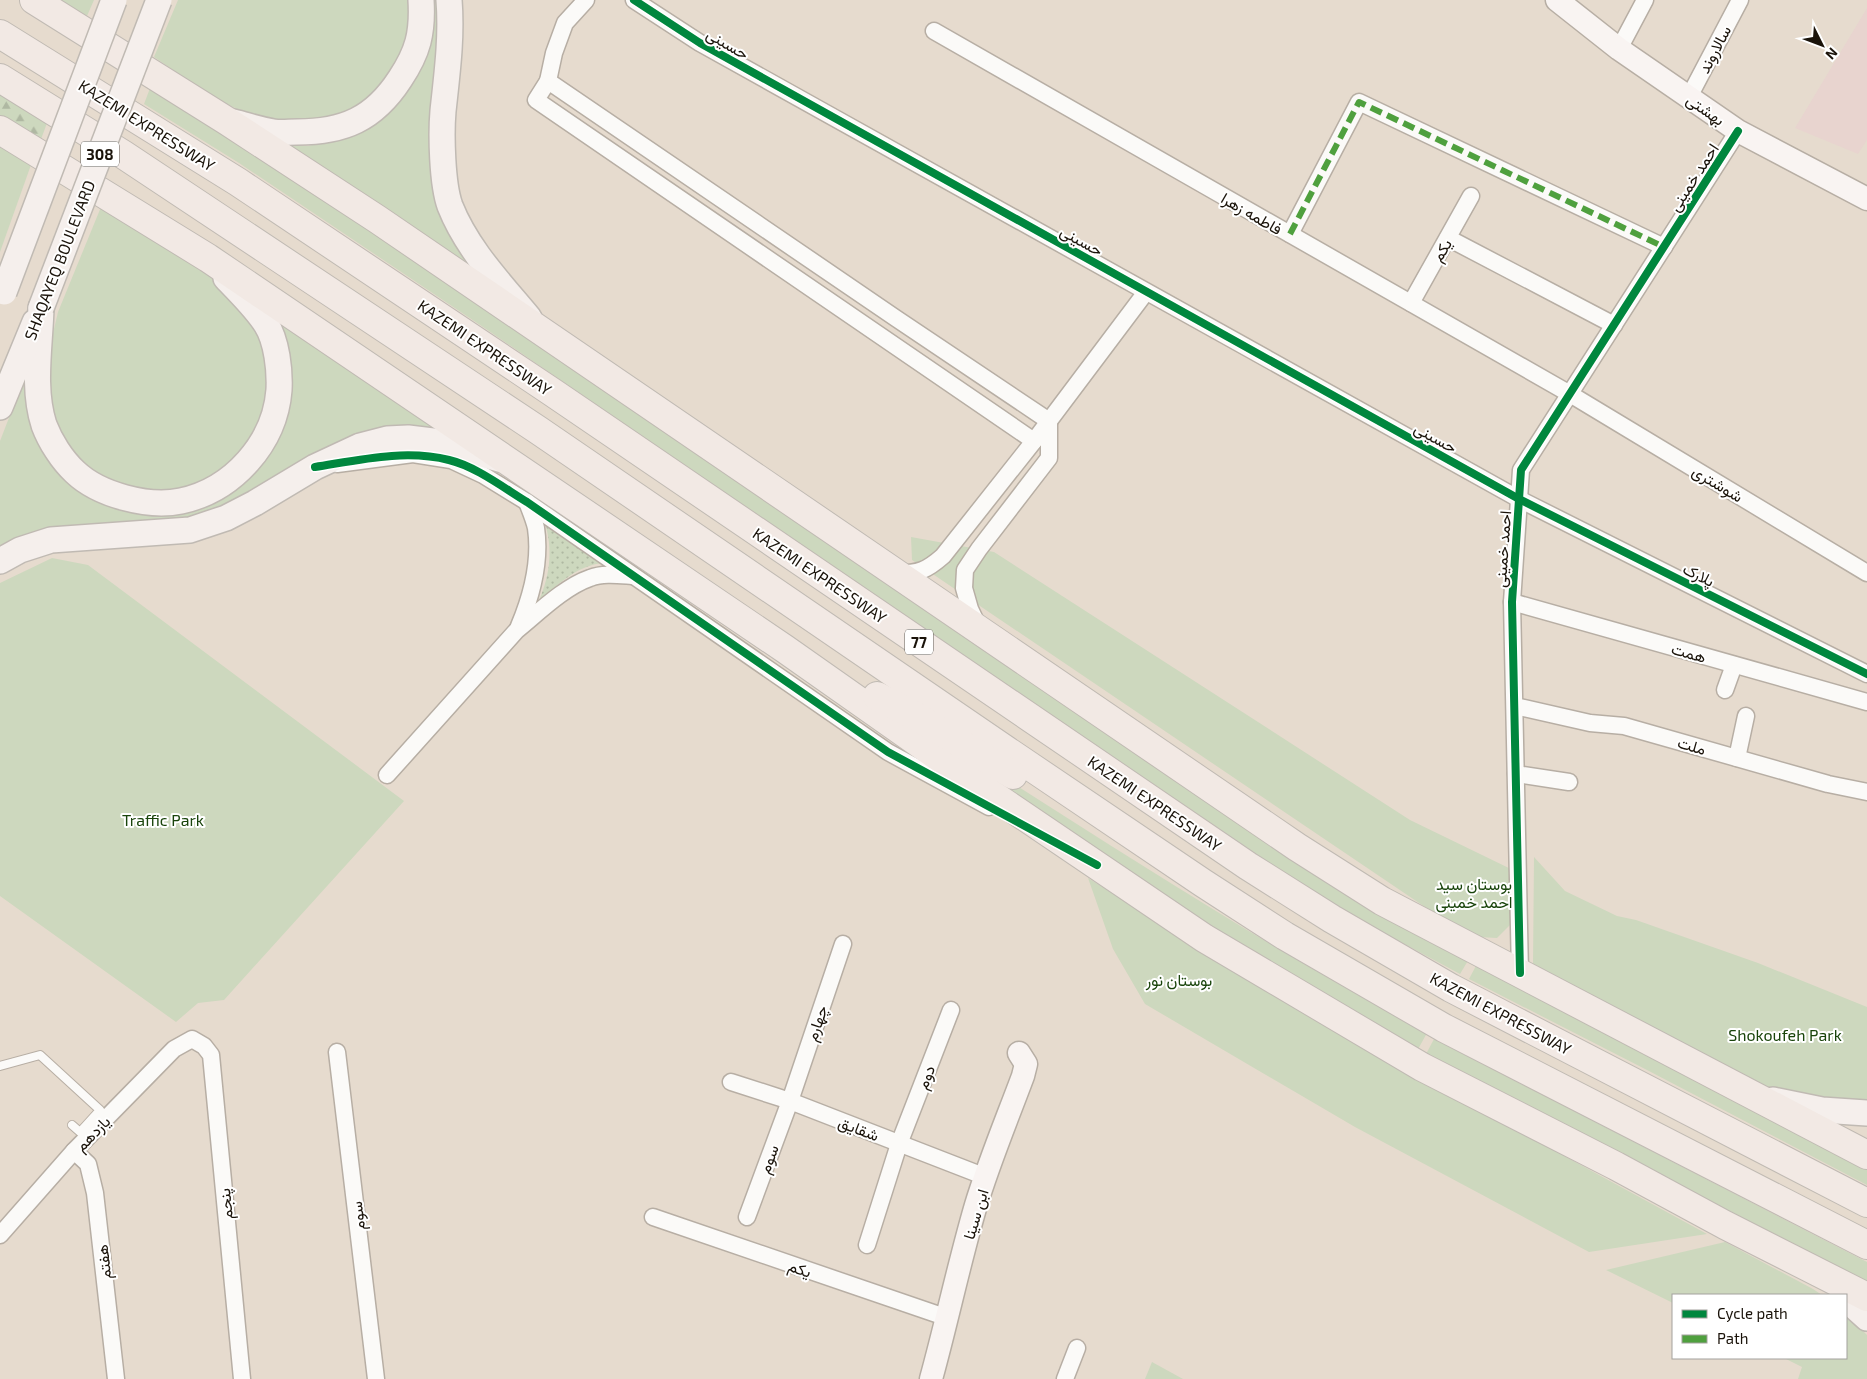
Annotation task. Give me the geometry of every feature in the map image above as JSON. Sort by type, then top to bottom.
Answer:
[{"type":"highway","points":[[34,0],[227,121],[378,219],[981,632],[1382,901],[1867,1155]]},
{"type":"highway","name":"KAZEMI EXPRESSWAY","points":[[0,34],[238,182],[568,402],[1248,866],[1332,919],[1451,988],[1867,1203]]},
{"type":"highway","name":"77","points":[[0,78],[124,154],[538,430],[1203,883],[1285,936],[1444,1028],[1867,1246]]},
{"type":"highway","points":[[0,130],[208,258],[784,649],[984,789],[1204,938],[1391,1050],[1867,1297]]},
{"type":"highway","points":[[784,649],[917,717],[1038,791],[1118,825]]},
{"type":"main road","name":"308","points":[[2,298],[114,0]]},
{"type":"main road","name":"SHAQAYEQ BOULEVARD","points":[[0,407],[41,308],[159,0]]},
{"type":"main road","points":[[227,121],[274,132],[318,132],[347,126],[374,110],[393,90],[409,66],[420,38],[421,0]]},
{"type":"main road","points":[[449,0],[450,29],[443,112],[442,162],[449,204],[473,249],[540,331]]},
{"type":"main road","points":[[41,308],[37,396],[44,426],[55,448],[75,472],[97,487],[122,497],[146,502],[180,501],[210,491],[240,471],[266,439],[278,402],[280,374],[276,351],[267,326],[252,305],[208,258]]},
{"type":"main road","points":[[0,561],[20,550],[50,540],[190,530],[226,518],[316,467],[360,446],[387,439],[408,438],[441,442],[508,462]]},
{"type":"main road","points":[[1754,1095],[1807,1108],[1867,1113]]},
{"type":"main road","points":[[1803,1265],[1840,1294]]},
{"type":"main road","points":[[1847,1300],[1867,1318]]},
{"type":"street","points":[[586,0],[565,22],[554,53],[548,80],[536,100],[1034,441]]},
{"type":"street","name":"حسینی","points":[[634,0],[700,43],[1519,499]]},
{"type":"street","name":"بهشتی","points":[[1557,0],[1619,49],[1738,131],[1867,199]]},
{"type":"street","points":[[1619,49],[1645,0]]},
{"type":"street","name":"سالاروند","points":[[1689,97],[1740,0]]},
{"type":"street","name":"فاطمه زهرا","points":[[934,31],[1570,394]]},
{"type":"street","points":[[548,80],[1049,421]]},
{"type":"street","points":[[1290,234],[1359,102],[1664,247]]},
{"type":"street","name":"احمد خمینی","points":[[1520,973],[1512,602],[1521,470],[1738,131]]},
{"type":"street","name":"یکم","points":[[1410,303],[1471,196]]},
{"type":"street","points":[[1448,238],[1614,326]]},
{"type":"street","points":[[897,574],[917,573],[929,568],[943,556],[1034,441],[1146,292]]},
{"type":"street","name":"شوشتری","points":[[1570,394],[1867,573]]},
{"type":"street","points":[[981,632],[964,588],[965,570],[978,549],[1049,458],[1049,421]]},
{"type":"street","points":[[316,467],[413,454],[450,460],[484,475],[527,502],[888,752],[1098,865]]},
{"type":"street","name":"پلارک","points":[[1519,499],[1867,674]]},
{"type":"street","points":[[517,630],[528,606],[535,579],[537,550],[535,526],[527,502]]},
{"type":"street","points":[[387,775],[517,630],[555,599],[590,578],[608,574],[633,576]]},
{"type":"street","name":"همت","points":[[1512,602],[1867,702]]},
{"type":"street","points":[[1726,690],[1734,664]]},
{"type":"street","name":"ملت","points":[[1515,706],[1590,723],[1624,726],[1828,784],[1867,792]]},
{"type":"street","points":[[1737,758],[1746,716]]},
{"type":"street","points":[[1516,774],[1569,782]]},
{"type":"street","name":"چهارم","points":[[790,1101],[843,944]]},
{"type":"street","name":"دوم","points":[[899,1144],[951,1010]]},
{"type":"street","name":"یازدهم","points":[[0,1234],[74,1151],[174,1049],[192,1039]]},
{"type":"street","name":"پنجم","points":[[192,1039],[204,1046],[211,1055],[242,1379]]},
{"type":"street","name":"سوم","points":[[337,1052],[376,1379]]},
{"type":"street","name":"ابن سینا","points":[[931,1379],[977,1203],[1023,1076],[1026,1064],[1019,1053]]},
{"type":"street","name":"شقایق","points":[[731,1082],[790,1101],[986,1177]]},
{"type":"street","name":"سوم","points":[[747,1218],[790,1101]]},
{"type":"street","points":[[867,1245],[899,1144]]},
{"type":"street","name":"هفتم","points":[[74,1151],[88,1164],[96,1193],[116,1379]]},
{"type":"street","name":"یکم","points":[[653,1218],[948,1318]]},
{"type":"street","points":[[1065,1379],[1077,1348]]},
{"type":"lane","points":[[0,1066],[40,1055],[100,1110],[80,1132],[72,1125]]},
{"type":"shaded area","points":[[1867,8],[1867,140],[1858,154],[1795,128]]},
{"type":"green space","points":[[59,0],[94,0],[87,16]]},
{"type":"green space","points":[[178,0],[409,0],[411,16],[406,46],[392,74],[372,98],[347,116],[289,124],[243,112],[213,97],[154,57]]},
{"type":"green space","points":[[431,0],[439,0],[441,24],[430,159],[439,211],[458,250],[479,274],[289,145],[308,146],[350,136],[377,122]]},
{"type":"green space","points":[[152,83],[1469,959],[1460,974],[1371,926],[1295,880],[486,329],[239,163],[144,104]]},
{"type":"green space","points":[[0,93],[47,123],[40,142],[0,116]]},
{"type":"green space","points":[[0,142],[32,162],[0,252]]},
{"type":"green space","points":[[101,207],[214,279],[252,317],[268,352],[266,413],[241,456],[220,473],[198,484],[173,490],[148,490],[105,479],[89,469],[68,446],[56,425],[48,402],[49,350],[58,312]]},
{"type":"green space","points":[[269,313],[450,437],[373,431],[347,438],[321,450],[255,492],[207,517],[0,553],[0,441],[31,361],[37,435],[145,512],[271,447]]},
{"type":"green space","points":[[544,520],[605,563],[585,567],[576,572],[550,592],[536,607],[545,585],[549,564],[549,542]]},
{"type":"green space","name":"بوستان سید احمد خمینی","points":[[911,537],[994,552],[1410,820],[1515,871],[1515,920],[1497,938],[1479,937],[1425,907],[912,560]]},
{"type":"green space","name":"Traffic Park","points":[[52,558],[88,565],[404,801],[224,1000],[198,1003],[176,1022],[0,896],[0,583]]},
{"type":"green space","points":[[1003,777],[1160,877],[1319,973],[1427,1033],[1417,1051],[1198,921],[992,779]]},
{"type":"green space","name":"Shokoufeh Park","points":[[1534,857],[1565,891],[1617,916],[1636,920],[1758,963],[1867,1007],[1867,1103],[1808,1098],[1766,1087],[1533,965]]},
{"type":"green space","name":"بوستان نور","points":[[1088,878],[1196,945],[1398,1065],[1707,1234],[1589,1252],[1355,1127],[1145,1004],[1113,949]]},
{"type":"green space","points":[[1478,962],[1867,1164],[1867,1185],[1469,979]]},
{"type":"green space","points":[[1434,1039],[1867,1262],[1867,1284],[1425,1056]]},
{"type":"green space","points":[[1725,1242],[1820,1294],[1672,1294],[1672,1303],[1606,1270]]},
{"type":"green space","points":[[1847,1315],[1867,1335],[1867,1379],[1798,1379],[1802,1367],[1786,1359],[1847,1359]]},
{"type":"green space","points":[[1152,1362],[1183,1379],[1145,1379]]},
{"type":"marked path","points":[[1290,234],[1359,102],[1664,247]]},
{"type":"cycle path","points":[[634,0],[700,43],[1519,499],[1867,674]]},
{"type":"cycle path","points":[[1520,973],[1512,602],[1521,470],[1738,131]]},
{"type":"cycle path","points":[[315,467],[365,459],[416,455],[449,460],[479,472],[527,502],[888,752],[1097,865]]}]
